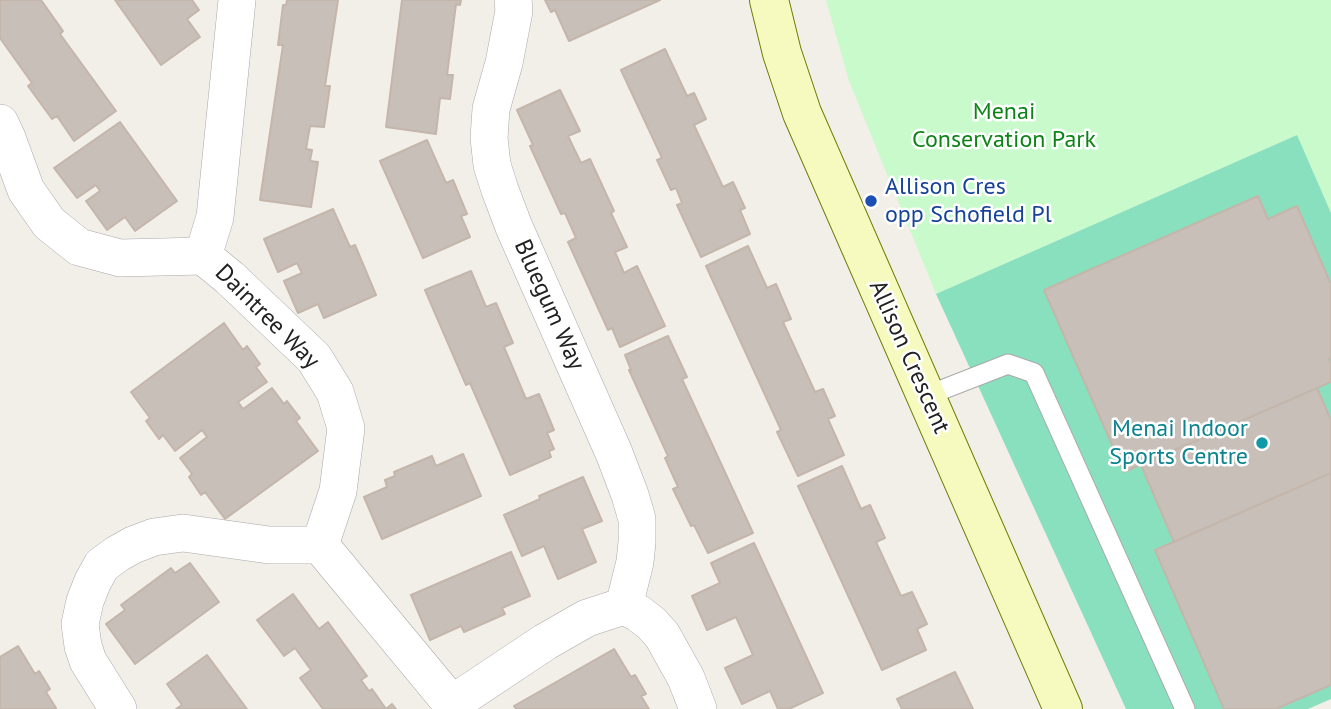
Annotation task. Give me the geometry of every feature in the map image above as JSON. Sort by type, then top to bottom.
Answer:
[{"type":"street","name":"Daintree Way","points":[[237,0],[215,217],[203,256],[314,358],[335,392],[346,428],[338,491],[320,545]]},
{"type":"street","name":"Bluegum Way","points":[[513,0],[514,10],[504,63],[491,109],[489,138],[492,165],[514,227],[630,495],[637,519],[637,542],[624,606]]},
{"type":"street","name":"Allison Crescent","points":[[769,0],[782,53],[802,113],[1063,709]]},
{"type":"street","points":[[0,123],[26,190],[48,223],[79,247],[120,258],[203,256]]},
{"type":"street","points":[[118,709],[88,660],[83,646],[80,624],[85,601],[102,565],[117,554],[155,537],[183,533],[269,545],[320,545],[454,706],[545,642],[587,618],[624,606],[638,613],[662,635],[686,678],[698,709]]},
{"type":"lane","points":[[926,396],[1009,364],[1034,373],[1185,709]]},
{"type":"green space","name":"Menai Conservation Park","points":[[826,0],[1331,0],[1331,213],[1297,135],[936,294],[849,81]]},
{"type":"green space","points":[[1297,135],[1331,213],[1331,699],[1308,709],[1126,709],[936,294]]},
{"type":"building","points":[[0,0],[41,0],[63,31],[60,34],[116,111],[74,141],[57,116],[52,119],[28,86],[32,83],[0,38]]},
{"type":"building","points":[[115,0],[192,0],[199,10],[187,19],[200,37],[161,65]]},
{"type":"building","points":[[287,0],[338,0],[325,86],[330,86],[324,127],[310,126],[306,149],[312,150],[310,161],[318,162],[311,207],[260,200],[283,45],[278,45],[283,5],[286,5]]},
{"type":"building","points":[[402,0],[461,0],[460,5],[456,4],[447,75],[453,75],[450,99],[440,98],[436,134],[386,127]]},
{"type":"building","points":[[545,0],[660,0],[569,41],[555,10],[551,12]]},
{"type":"building","points":[[665,49],[687,96],[694,93],[706,119],[694,125],[723,187],[733,182],[745,208],[740,210],[750,234],[701,257],[677,205],[682,203],[676,188],[671,190],[657,160],[662,158],[621,70]]},
{"type":"building","points":[[560,90],[580,131],[568,136],[581,163],[590,159],[627,247],[615,252],[624,273],[637,266],[665,326],[620,347],[612,328],[608,330],[568,242],[576,238],[565,213],[561,214],[517,110]]},
{"type":"building","points":[[120,122],[177,201],[135,231],[125,217],[107,230],[86,201],[100,191],[96,185],[77,198],[54,168]]},
{"type":"building","points":[[427,140],[446,183],[453,180],[467,214],[461,216],[470,237],[423,258],[380,161]]},
{"type":"building","points":[[1258,196],[1268,219],[1297,206],[1331,284],[1331,382],[1124,472],[1044,290]]},
{"type":"building","points":[[333,209],[350,247],[355,245],[376,295],[324,318],[318,304],[298,313],[284,281],[302,273],[297,263],[278,272],[264,239]]},
{"type":"building","points":[[748,246],[767,288],[776,284],[791,319],[783,322],[815,392],[823,389],[835,416],[828,419],[844,455],[798,476],[777,432],[781,430],[706,266]]},
{"type":"building","points":[[471,271],[486,307],[496,303],[513,343],[504,347],[526,399],[539,394],[554,430],[547,433],[554,449],[549,451],[551,457],[510,475],[470,383],[466,385],[425,290]]},
{"type":"building","points":[[224,323],[243,350],[247,346],[260,364],[256,367],[267,382],[238,402],[243,409],[272,388],[284,404],[287,401],[300,418],[296,421],[318,451],[225,519],[205,492],[201,495],[189,477],[192,474],[180,458],[207,437],[202,430],[175,451],[163,435],[159,439],[146,421],[150,418],[131,392]]},
{"type":"building","points":[[668,336],[687,377],[682,379],[753,533],[708,553],[673,489],[678,487],[665,458],[668,456],[629,370],[625,355]]},
{"type":"building","name":"Menai Indoor Sports Centre","points":[[1317,388],[1331,420],[1331,473],[1174,542],[1141,465]]},
{"type":"building","points":[[463,454],[481,496],[382,539],[364,497],[387,487],[385,480],[395,476],[394,472],[432,456],[436,466]]},
{"type":"building","points":[[842,466],[861,509],[870,505],[885,538],[876,542],[901,596],[912,592],[927,624],[917,629],[926,650],[882,670],[798,486]]},
{"type":"building","points":[[1331,473],[1331,685],[1276,709],[1224,709],[1155,550]]},
{"type":"building","points":[[583,477],[602,521],[582,529],[596,562],[558,579],[544,546],[522,556],[504,515]]},
{"type":"building","points":[[754,543],[823,693],[789,709],[778,709],[770,691],[742,704],[725,668],[753,655],[736,617],[707,630],[692,596],[720,583],[711,563]]},
{"type":"building","points":[[511,552],[530,596],[502,608],[505,614],[464,632],[461,626],[430,640],[411,595]]},
{"type":"building","points":[[190,563],[219,602],[135,664],[106,624],[125,610],[121,605],[171,568],[175,573]]},
{"type":"building","points":[[293,594],[319,629],[328,622],[367,676],[361,680],[369,691],[372,689],[386,709],[323,709],[300,678],[311,670],[295,648],[284,656],[257,620]]},
{"type":"building","points":[[18,646],[35,674],[39,671],[50,689],[46,692],[56,708],[0,709],[0,657]]},
{"type":"building","points":[[614,649],[631,677],[635,675],[646,694],[641,696],[649,709],[516,709],[514,706]]},
{"type":"building","points":[[207,655],[247,709],[176,709],[182,705],[167,684]]},
{"type":"building","points":[[955,672],[973,709],[902,709],[897,699]]},
{"type":"place","name":"Allison Cres opp Schofield Pl","points":[[871,201]]},
{"type":"place","name":"Menai Indoor Sports Centre","points":[[1262,443]]}]
